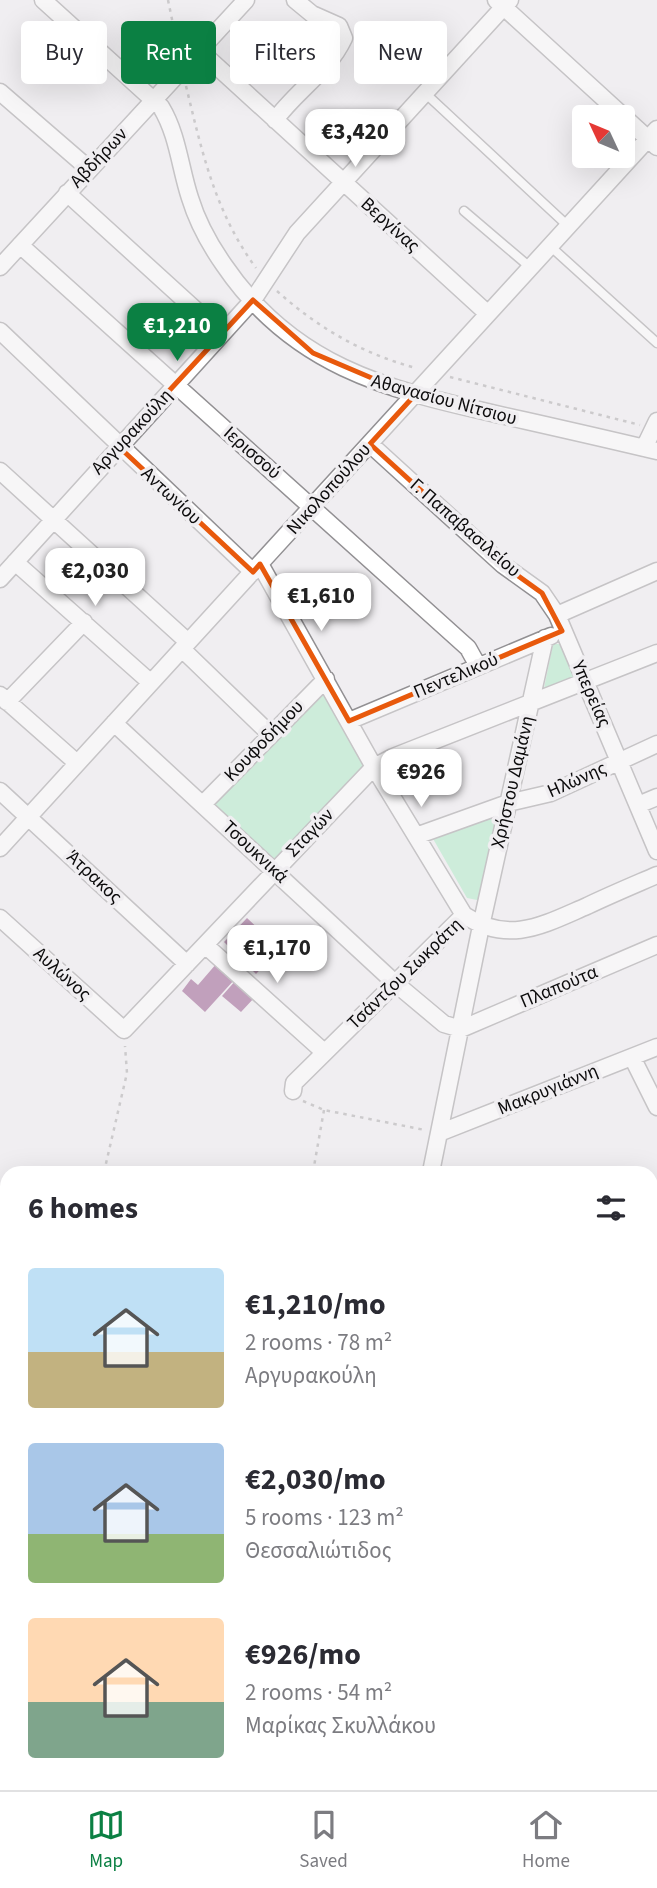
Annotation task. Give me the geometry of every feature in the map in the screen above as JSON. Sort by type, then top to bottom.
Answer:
[{"type":"street","name":"Αθανασίου Νίτσιου","points":[[43,0],[161,107],[173,131],[197,216],[223,264],[253,300],[313,353],[354,375],[414,396],[651,449]]},
{"type":"street","name":"Αβδήρων","points":[[216,32],[246,0]]},
{"type":"street","points":[[275,120],[297,94],[326,69],[344,38],[340,26],[312,14],[295,0]]},
{"type":"street","points":[[503,2],[654,138]]},
{"type":"street","name":"Αργυρακούλη","points":[[1,574],[15,562],[253,300],[297,233],[425,93],[503,2]]},
{"type":"street","name":"Βεργίνας","points":[[216,66],[488,314]]},
{"type":"street","name":"Αβδήρων","points":[[0,267],[168,84]]},
{"type":"street","points":[[0,92],[89,169]]},
{"type":"street","name":"Νικολοπούλου","points":[[0,848],[568,226],[654,138]]},
{"type":"street","points":[[67,193],[222,334]]},
{"type":"street","name":"Ιερισσού","points":[[20,244],[468,648],[478,666]]},
{"type":"street","name":"Αντωνίου","points":[[0,331],[118,446],[256,568],[326,679],[374,767],[464,915]]},
{"type":"street","points":[[651,449],[654,425]]},
{"type":"street","name":"Γ. Παπαβασιλείου","points":[[370,444],[503,565],[542,593],[560,623]]},
{"type":"street","points":[[0,471],[185,645],[271,735]]},
{"type":"street","points":[[15,562],[150,682]]},
{"type":"street","name":"Πεντελικού","points":[[349,721],[545,638],[560,623],[657,571]]},
{"type":"street","points":[[77,763],[4,699],[84,622]]},
{"type":"street","name":"Υπερείας","points":[[560,623],[657,851]]},
{"type":"street","name":"Χρήστου Δαμάνη","points":[[432,1166],[481,926],[545,638]]},
{"type":"street","name":"Σταγών","points":[[124,1030],[374,767],[393,757],[657,653]]},
{"type":"street","name":"Κουφοδήμου","points":[[203,804],[326,679]]},
{"type":"street","name":"Τσουκνικά","points":[[114,723],[395,983],[444,1024],[461,1029]]},
{"type":"street","name":"Ηλώνης","points":[[416,836],[508,803],[551,793],[657,744]]},
{"type":"street","name":"Άτρακος","points":[[0,791],[187,964]]},
{"type":"street","points":[[638,805],[657,797]]},
{"type":"street","name":"Τσάντζου Σωκράτη","points":[[293,1091],[294,1083],[324,1052],[464,915],[481,926],[517,931],[536,928],[657,875]]},
{"type":"street","name":"Αυλώνος","points":[[0,918],[124,1030]]},
{"type":"street","points":[[205,945],[324,1052]]},
{"type":"street","name":"Πλαπούτα","points":[[461,1029],[657,945]]},
{"type":"street","name":"Μακρυγιάννη","points":[[439,1133],[657,1046]]},
{"type":"street","points":[[632,1057],[657,1107]]},
{"type":"lane","points":[[425,93],[568,226]]},
{"type":"lane","points":[[464,211],[531,268]]},
{"type":"lane","points":[[550,246],[657,343]]},
{"type":"path","points":[[168,0],[172,21]]},
{"type":"path","points":[[186,84],[213,190],[225,219],[265,279],[296,308],[337,336],[401,364],[654,425]]},
{"type":"path","points":[[105,1166],[127,1073],[124,1030]]},
{"type":"path","points":[[293,1091],[305,1103],[324,1111],[439,1133]]},
{"type":"path","points":[[314,1166],[324,1111]]},
{"type":"highlighted area","points":[[253,300],[313,353],[414,396],[370,444],[503,565],[542,593],[562,631],[349,721],[260,564],[253,572],[118,446]]},
{"type":"green space","points":[[553,644],[564,644],[578,680],[543,693]]},
{"type":"green space","points":[[324,692],[364,763],[276,858],[269,858],[211,804]]},
{"type":"green space","points":[[500,815],[482,901],[467,898],[432,837]]},
{"type":"building","points":[[247,918],[264,934],[254,944],[270,959],[256,974],[224,942]]},
{"type":"building","points":[[217,963],[235,979],[205,1012],[182,991],[191,979],[198,985]]},
{"type":"building","points":[[236,980],[255,997],[241,1012],[222,996]]}]
